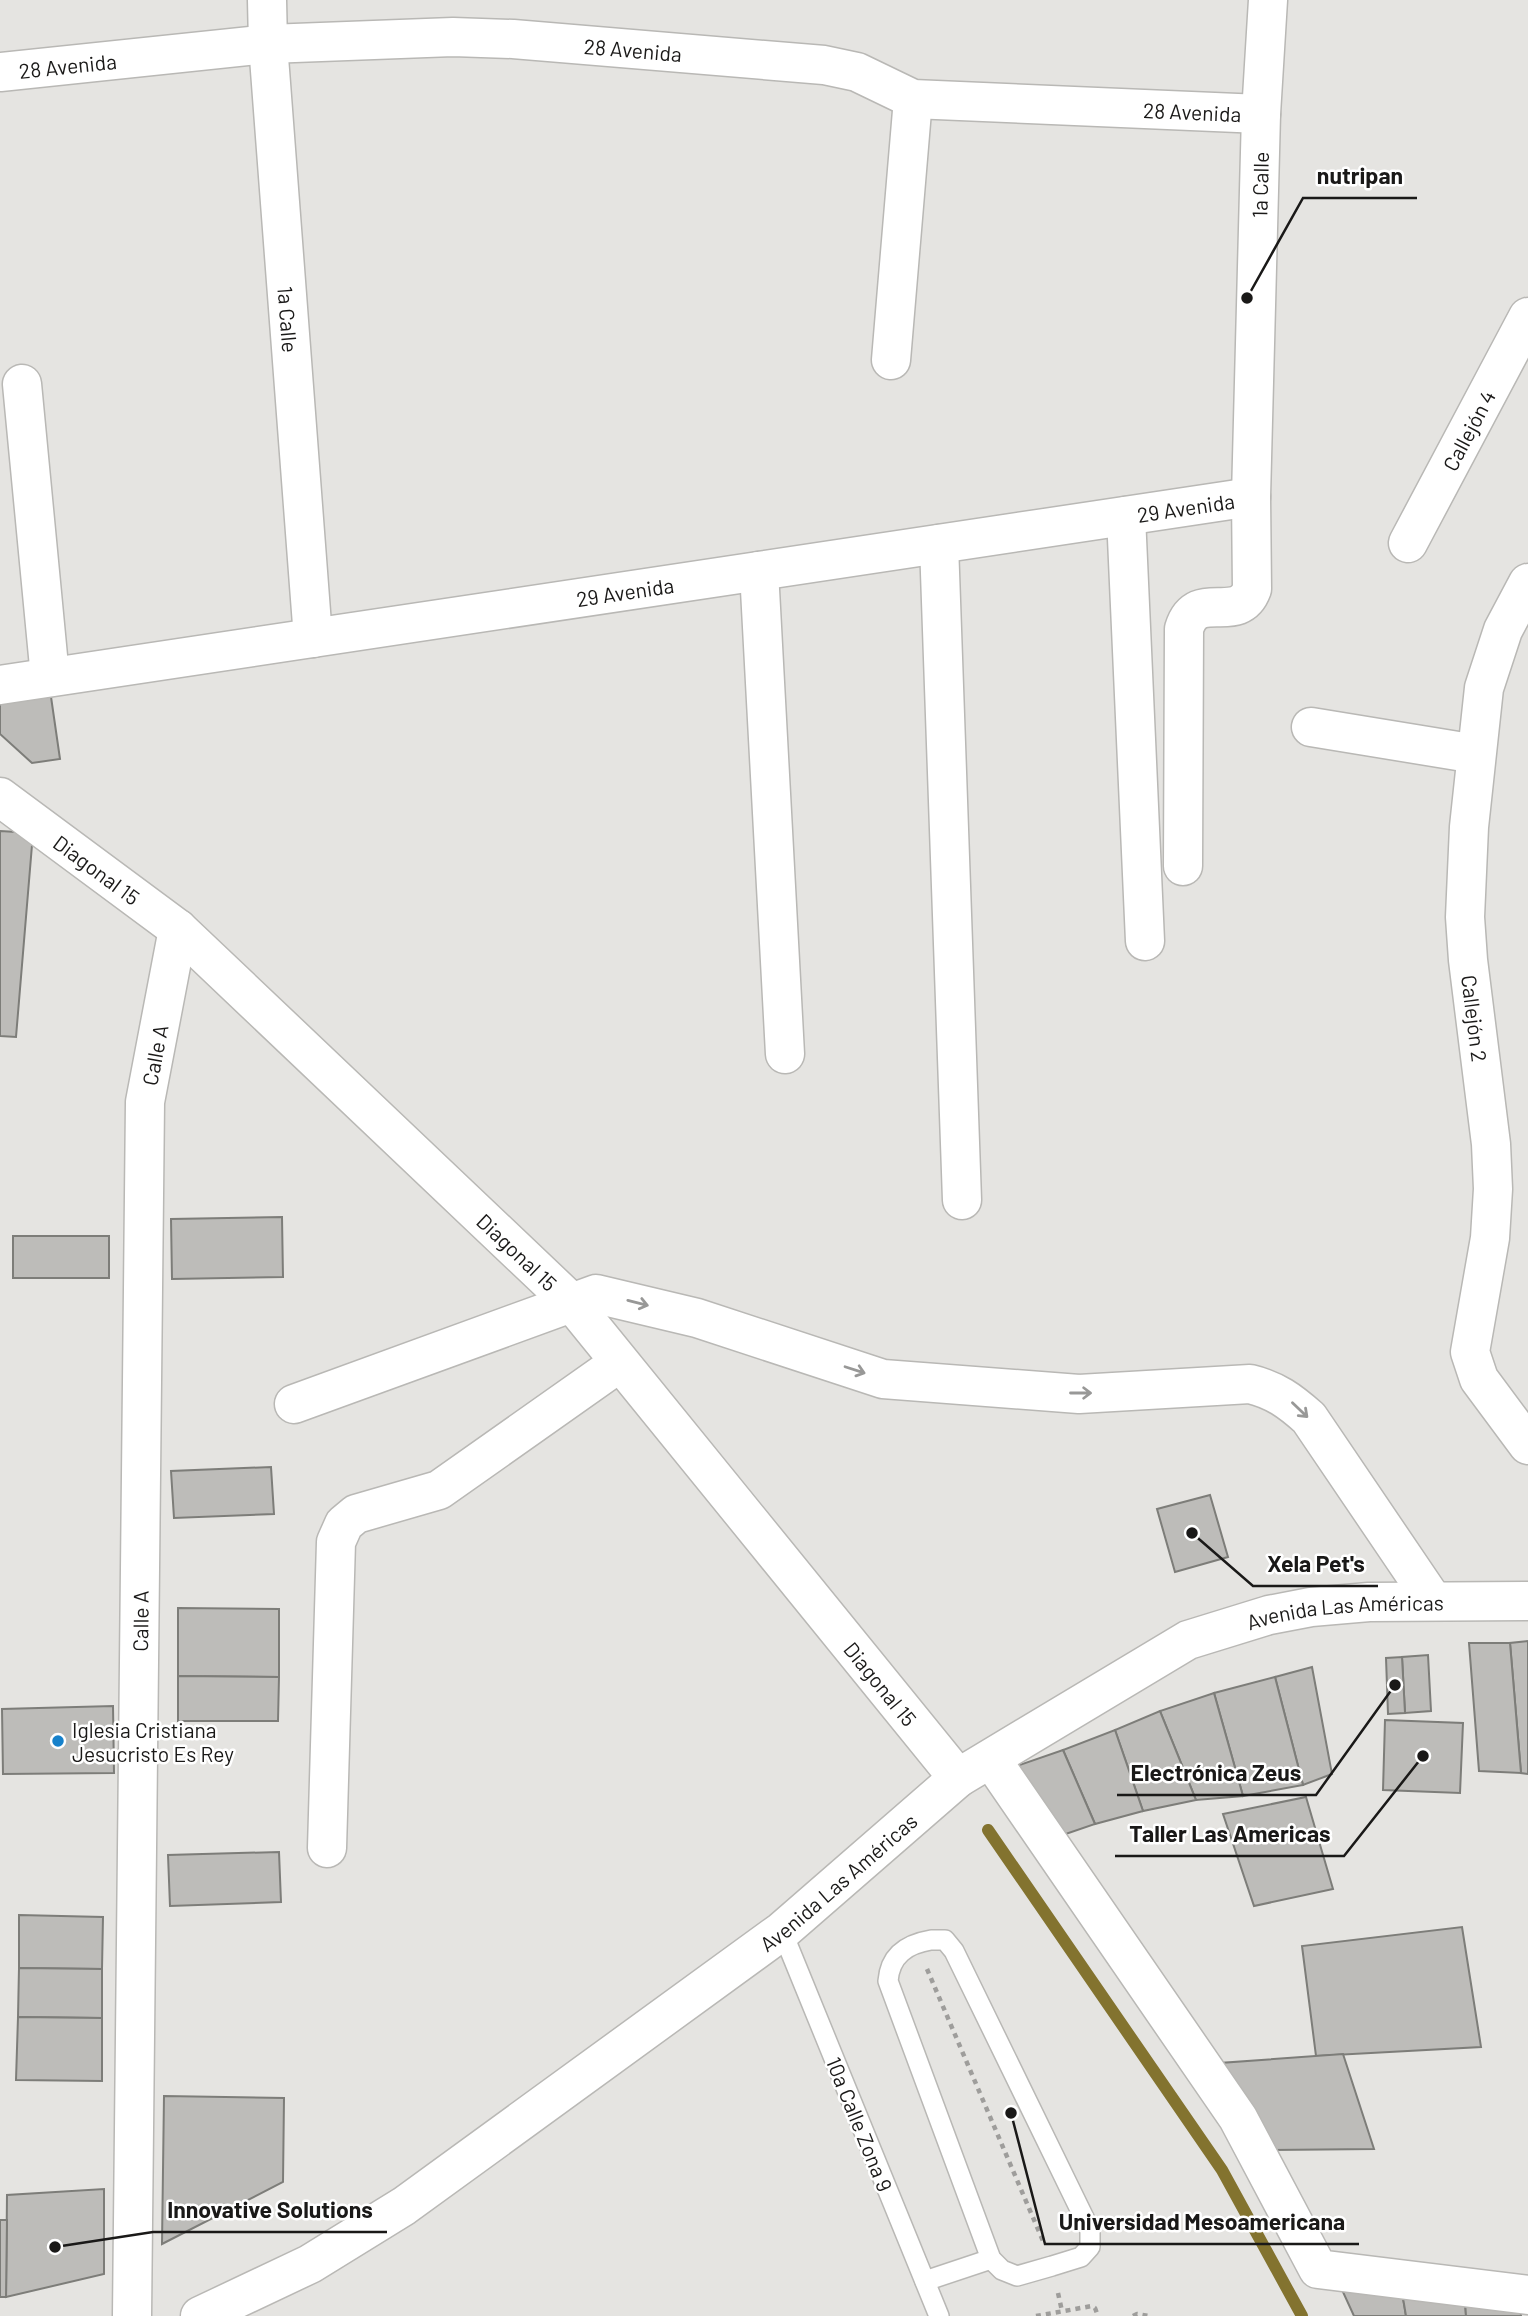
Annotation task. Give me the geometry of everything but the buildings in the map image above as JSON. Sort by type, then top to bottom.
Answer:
[{"type":"street","name":"1a Calle","points":[[267,0],[268,44],[313,638]]},
{"type":"street","name":"1a Calle","points":[[1183,866],[1184,629],[1193,612],[1202,608],[1240,606],[1248,601],[1252,589],[1251,497],[1261,114],[1268,0]]},
{"type":"street","name":"28 Avenida","points":[[0,72],[268,44],[453,37],[513,38],[824,65],[857,72],[913,99],[1261,114]]},
{"type":"street","points":[[891,360],[913,99]]},
{"type":"street","name":"Callejón 4","points":[[1408,543],[1528,317]]},
{"type":"street","points":[[22,384],[50,677]]},
{"type":"street","name":"29 Avenida","points":[[0,685],[1251,497]]},
{"type":"street","points":[[1126,516],[1145,941]]},
{"type":"street","points":[[939,544],[962,1200]]},
{"type":"street","points":[[759,571],[785,1054]]},
{"type":"street","name":"Callejón 2","points":[[1528,583],[1503,631],[1484,688],[1476,754],[1465,917],[1491,1144],[1493,1189],[1490,1238],[1471,1352],[1479,1379],[1528,1445]]},
{"type":"street","points":[[1311,727],[1476,754]]},
{"type":"street","name":"Diagonal 15","points":[[0,797],[178,929],[573,1304],[958,1778]]},
{"type":"street","name":"Calle A","points":[[132,2316],[145,1102],[178,929]]},
{"type":"street","points":[[294,1404],[573,1304],[585,1297],[606,1295],[697,1318],[883,1379],[1079,1394],[1250,1384],[1269,1388],[1289,1399],[1309,1418],[1433,1601]]},
{"type":"street","points":[[327,1848],[336,1542],[344,1524],[356,1514],[439,1490],[619,1363]]},
{"type":"street","name":"Avenida Las Américas","points":[[200,2316],[310,2264],[404,2206],[782,1931],[958,1778],[1188,1640],[1269,1615],[1311,1607],[1369,1602],[1528,1601]]},
{"type":"street","points":[[991,1759],[1238,2118],[1318,2269],[1528,2295]]},
{"type":"lane","name":"10a Calle Zona 9","points":[[782,1931],[939,2316]]},
{"type":"lane","points":[[945,1940],[954,1951],[1090,2230],[1090,2247],[1081,2257],[1017,2276],[1002,2270],[991,2259],[888,1981],[889,1966],[896,1956],[915,1943],[945,1940]]},
{"type":"lane","points":[[925,2281],[991,2259]]},
{"type":"path","points":[[915,1943],[1046,2247],[1062,2311]]},
{"type":"path","points":[[1036,2316],[1092,2306],[1096,2308],[1098,2316]]},
{"type":"path","points":[[1133,2316],[1149,2316]]},
{"type":"waterway","points":[[988,1830],[1222,2170],[1302,2316]]},
{"type":"place","name":"nutripan","points":[[1247,298]]},
{"type":"place","name":"Xela Pet's","points":[[1192,1533]]},
{"type":"place","name":"Electrónica Zeus","points":[[1395,1685]]},
{"type":"place","name":"Iglesia Cristiana Jesucristo Es Rey","points":[[58,1741]]},
{"type":"place","name":"Taller Las Americas","points":[[1423,1756]]},
{"type":"place","name":"Universidad Mesoamericana","points":[[1011,2113]]},
{"type":"place","name":"Innovative Solutions","points":[[55,2247]]}]
